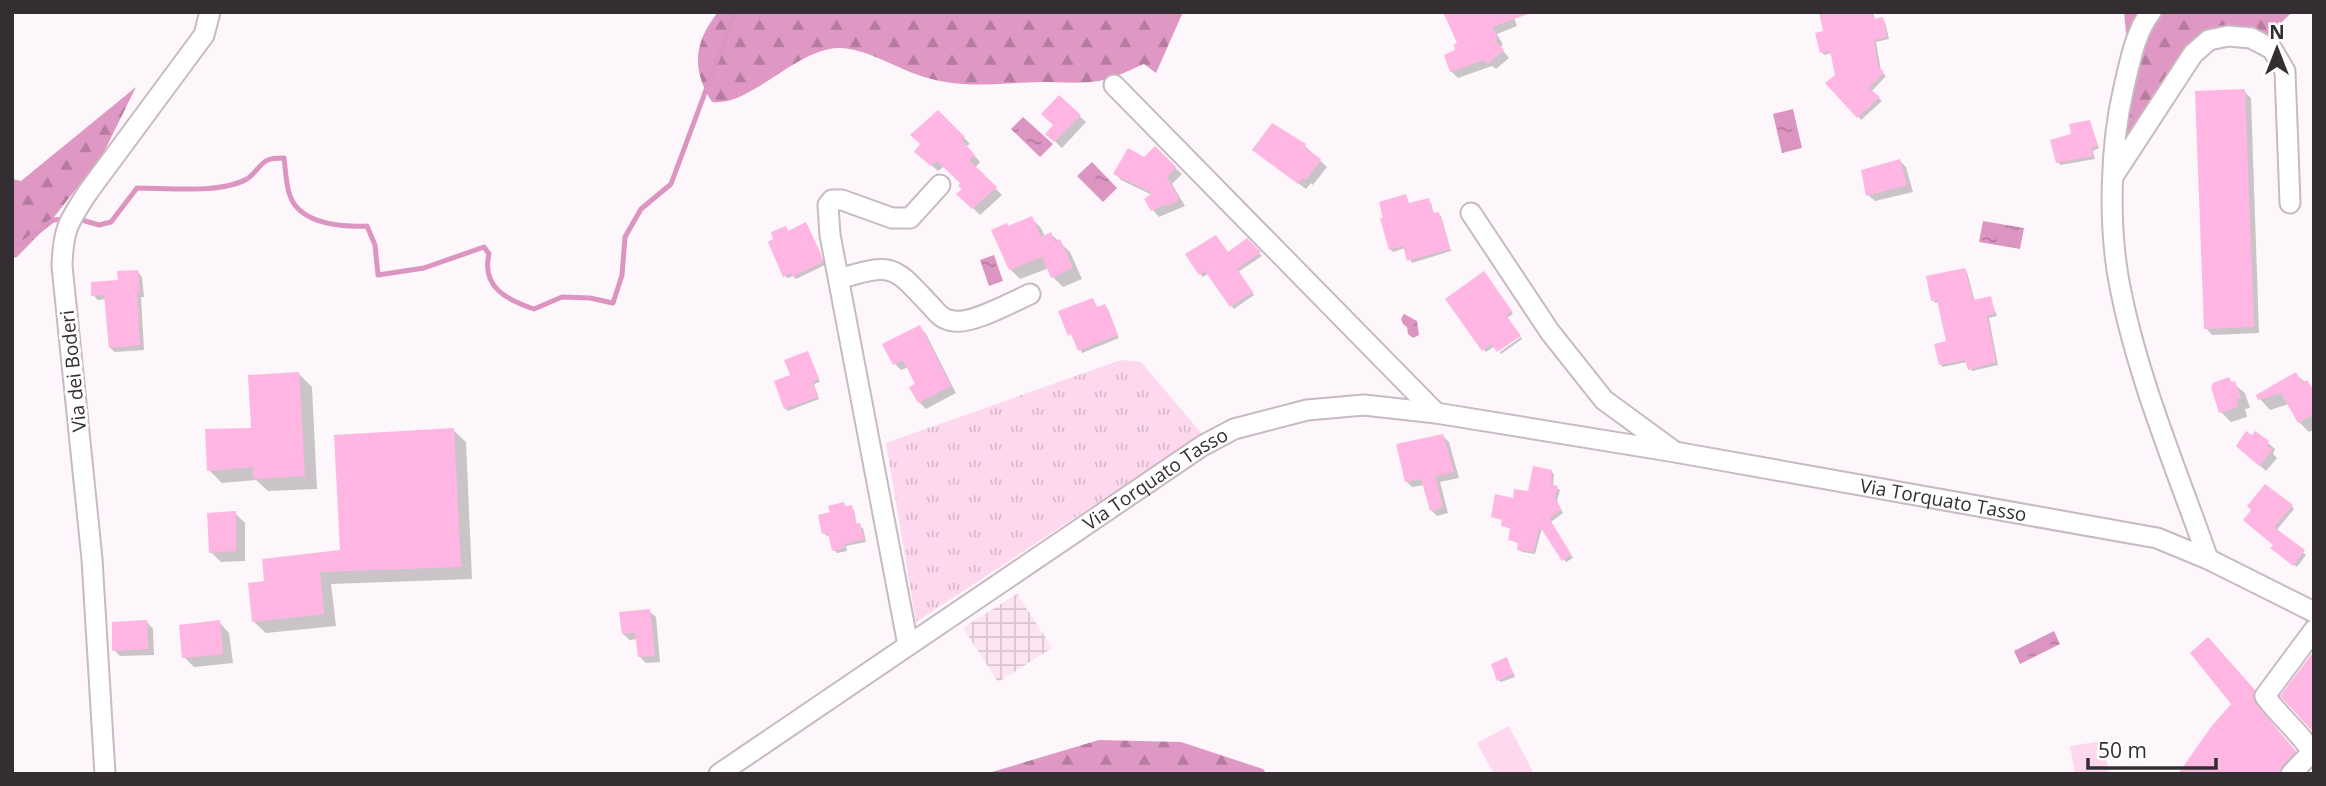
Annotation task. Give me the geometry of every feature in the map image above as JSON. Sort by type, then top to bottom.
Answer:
[{"type":"street","name":"Via dei Boderi","points":[[105,774],[92,559],[62,266],[63,238],[72,217],[204,35],[211,12]]},
{"type":"street","points":[[2151,12],[2133,50],[2118,112],[2111,211],[2119,286],[2144,378],[2208,559]]},
{"type":"street","points":[[2114,176],[2193,54],[2209,40],[2228,36],[2251,38],[2272,49],[2285,71],[2290,203]]},
{"type":"street","points":[[1114,85],[1436,413]]},
{"type":"street","points":[[908,645],[830,235],[828,205],[832,200],[842,200],[892,218],[910,218],[940,185]]},
{"type":"street","name":"Via Torquato Tasso","points":[[1471,212],[1550,332],[1604,400],[1675,452]]},
{"type":"street","points":[[839,279],[874,269],[890,270],[903,278],[942,318],[956,322],[1030,295]]},
{"type":"street","name":"Via Torquato Tasso","points":[[719,774],[1171,466],[1234,429],[1307,410],[1364,405],[1436,413],[1675,452],[2157,538],[2208,559],[2314,611]]},
{"type":"street","points":[[2291,774],[2309,763],[2310,747],[2285,722],[2265,696],[2314,630]]},
{"type":"shaded area","points":[[1017,594],[1052,648],[998,682],[963,628]]},
{"type":"green space","points":[[718,12],[1183,12],[1156,73],[1144,64],[1110,78],[1092,82],[956,83],[917,75],[860,51],[837,48],[804,58],[741,96],[712,102],[701,78],[698,56],[704,34]]},
{"type":"green space","points":[[2124,12],[2292,12],[2268,36],[2226,28],[2130,135],[2124,134]]},
{"type":"green space","points":[[136,87],[102,156],[47,226],[17,257],[12,258],[12,179],[21,181]]},
{"type":"green space","points":[[1121,360],[1141,362],[1202,434],[916,622],[886,443]]},
{"type":"green space","points":[[1509,726],[1534,774],[1494,774],[1477,743]]},
{"type":"green space","points":[[1099,740],[1181,742],[1263,769],[1267,774],[985,774]]},
{"type":"green space","points":[[2103,741],[2109,774],[2075,774],[2070,746]]},
{"type":"water","points":[[1793,109],[1802,148],[1782,153],[1773,114]]},
{"type":"water","points":[[1023,117],[1053,144],[1040,157],[1011,129]]},
{"type":"water","points":[[1092,162],[1117,188],[1103,202],[1077,176]]},
{"type":"water","points":[[1983,221],[2024,228],[2020,249],[1979,242]]},
{"type":"water","points":[[994,255],[1003,281],[989,286],[980,260]]},
{"type":"water","points":[[1404,314],[1417,321],[1419,335],[1413,338],[1408,334],[1401,319]]},
{"type":"water","points":[[2054,631],[2060,644],[2020,664],[2014,651]]},
{"type":"building","points":[[1443,12],[1528,14],[1492,27],[1498,37],[1495,40],[1504,50],[1488,64],[1484,60],[1450,72],[1444,55],[1455,50],[1454,44],[1457,43]]},
{"type":"building","points":[[1819,12],[1872,12],[1874,19],[1883,17],[1887,37],[1874,40],[1878,66],[1884,72],[1869,88],[1880,97],[1857,118],[1825,83],[1835,75],[1830,51],[1820,53],[1815,33],[1823,31]]},
{"type":"building","points":[[2245,89],[2254,327],[2204,329],[2195,91]]},
{"type":"building","points":[[1059,95],[1081,115],[1054,142],[1045,134],[1053,125],[1041,114]]},
{"type":"building","points":[[938,110],[965,137],[961,139],[975,155],[969,160],[997,187],[972,209],[956,194],[962,189],[958,186],[960,183],[937,161],[931,166],[914,152],[920,144],[910,135]]},
{"type":"building","points":[[2090,120],[2098,146],[2091,148],[2093,156],[2056,163],[2050,140],[2071,134],[2069,124]]},
{"type":"building","points":[[1272,123],[1306,144],[1304,147],[1321,159],[1306,180],[1303,178],[1298,184],[1252,150]]},
{"type":"building","points":[[1155,146],[1176,167],[1167,177],[1179,199],[1168,206],[1166,204],[1151,211],[1144,199],[1152,193],[1113,174],[1128,148],[1144,157]]},
{"type":"building","points":[[1900,159],[1907,185],[1866,196],[1861,170]]},
{"type":"building","points":[[1406,194],[1409,203],[1429,198],[1433,213],[1439,212],[1450,249],[1407,261],[1403,246],[1389,250],[1380,218],[1383,218],[1379,202]]},
{"type":"building","points":[[1032,216],[1041,237],[1051,232],[1055,242],[1060,239],[1073,268],[1051,278],[1042,257],[1009,270],[991,230]]},
{"type":"building","points":[[806,222],[823,262],[792,277],[790,273],[783,277],[768,242],[773,239],[771,232],[786,226],[788,231]]},
{"type":"building","points":[[1216,235],[1228,252],[1247,238],[1261,252],[1237,269],[1253,292],[1230,307],[1205,271],[1199,275],[1185,254]]},
{"type":"building","points":[[1965,268],[1973,300],[1991,296],[1995,313],[1987,316],[1996,362],[1968,370],[1965,360],[1939,365],[1934,344],[1946,341],[1937,300],[1931,301],[1926,276]]},
{"type":"building","points":[[138,270],[140,345],[109,348],[104,295],[91,296],[91,282],[118,280],[117,271]]},
{"type":"building","points":[[1484,271],[1512,311],[1506,315],[1521,336],[1497,352],[1491,344],[1482,351],[1445,299]]},
{"type":"building","points":[[1093,298],[1097,307],[1105,304],[1118,335],[1078,351],[1071,334],[1068,336],[1058,311]]},
{"type":"building","points":[[920,325],[951,386],[918,403],[909,387],[915,384],[903,360],[893,365],[882,344]]},
{"type":"building","points":[[808,351],[819,379],[812,382],[818,397],[784,409],[774,381],[790,375],[784,360]]},
{"type":"building","points":[[299,372],[305,476],[253,479],[253,467],[207,471],[205,429],[251,428],[248,375]]},
{"type":"building","points":[[2296,372],[2302,383],[2307,380],[2314,391],[2314,414],[2298,423],[2281,393],[2258,400],[2256,395]]},
{"type":"building","points":[[2229,377],[2231,382],[2235,381],[2241,398],[2236,399],[2238,407],[2219,413],[2211,387],[2213,383]]},
{"type":"building","points":[[454,428],[461,567],[320,572],[324,614],[252,622],[248,583],[264,581],[262,559],[340,550],[334,435]]},
{"type":"building","points":[[2246,431],[2252,435],[2255,431],[2269,441],[2267,446],[2272,450],[2259,466],[2236,446]]},
{"type":"building","points":[[1443,434],[1454,472],[1435,476],[1443,507],[1430,511],[1421,479],[1405,482],[1396,444]]},
{"type":"building","points":[[1533,466],[1552,470],[1551,484],[1558,486],[1555,497],[1561,510],[1549,518],[1571,554],[1562,561],[1540,527],[1533,552],[1517,550],[1518,542],[1508,540],[1510,528],[1501,526],[1502,520],[1491,517],[1495,494],[1513,498],[1514,489],[1528,491]]},
{"type":"building","points":[[2265,484],[2293,505],[2274,527],[2305,550],[2293,566],[2270,548],[2273,545],[2243,520],[2251,510],[2247,506]]},
{"type":"building","points":[[844,502],[845,507],[852,505],[856,524],[860,523],[864,539],[844,544],[845,548],[832,551],[828,533],[822,534],[818,515],[830,512],[828,506]]},
{"type":"building","points":[[236,511],[236,551],[209,553],[207,513]]},
{"type":"building","points":[[650,609],[655,656],[638,657],[635,633],[622,634],[619,612]]},
{"type":"building","points":[[147,620],[148,649],[112,651],[112,622]]},
{"type":"building","points":[[220,620],[223,654],[182,658],[179,625]]},
{"type":"building","points":[[2208,637],[2255,690],[2255,703],[2296,751],[2282,766],[2279,774],[2178,774],[2231,704],[2190,653]]},
{"type":"building","points":[[2314,651],[2314,733],[2280,696]]},
{"type":"building","points":[[1507,657],[1513,674],[1497,681],[1491,664]]},
{"type":"waterway","points":[[75,218],[99,225],[111,222],[137,188],[223,187],[247,179],[268,160],[284,158],[290,195],[301,212],[328,223],[367,226],[375,245],[378,275],[424,268],[484,247],[489,254],[489,275],[493,284],[514,301],[534,309],[562,297],[590,298],[613,303],[622,275],[625,237],[641,209],[671,184],[735,12]]},
{"type":"waterway","points":[[12,244],[21,245],[53,220],[65,219]]}]
